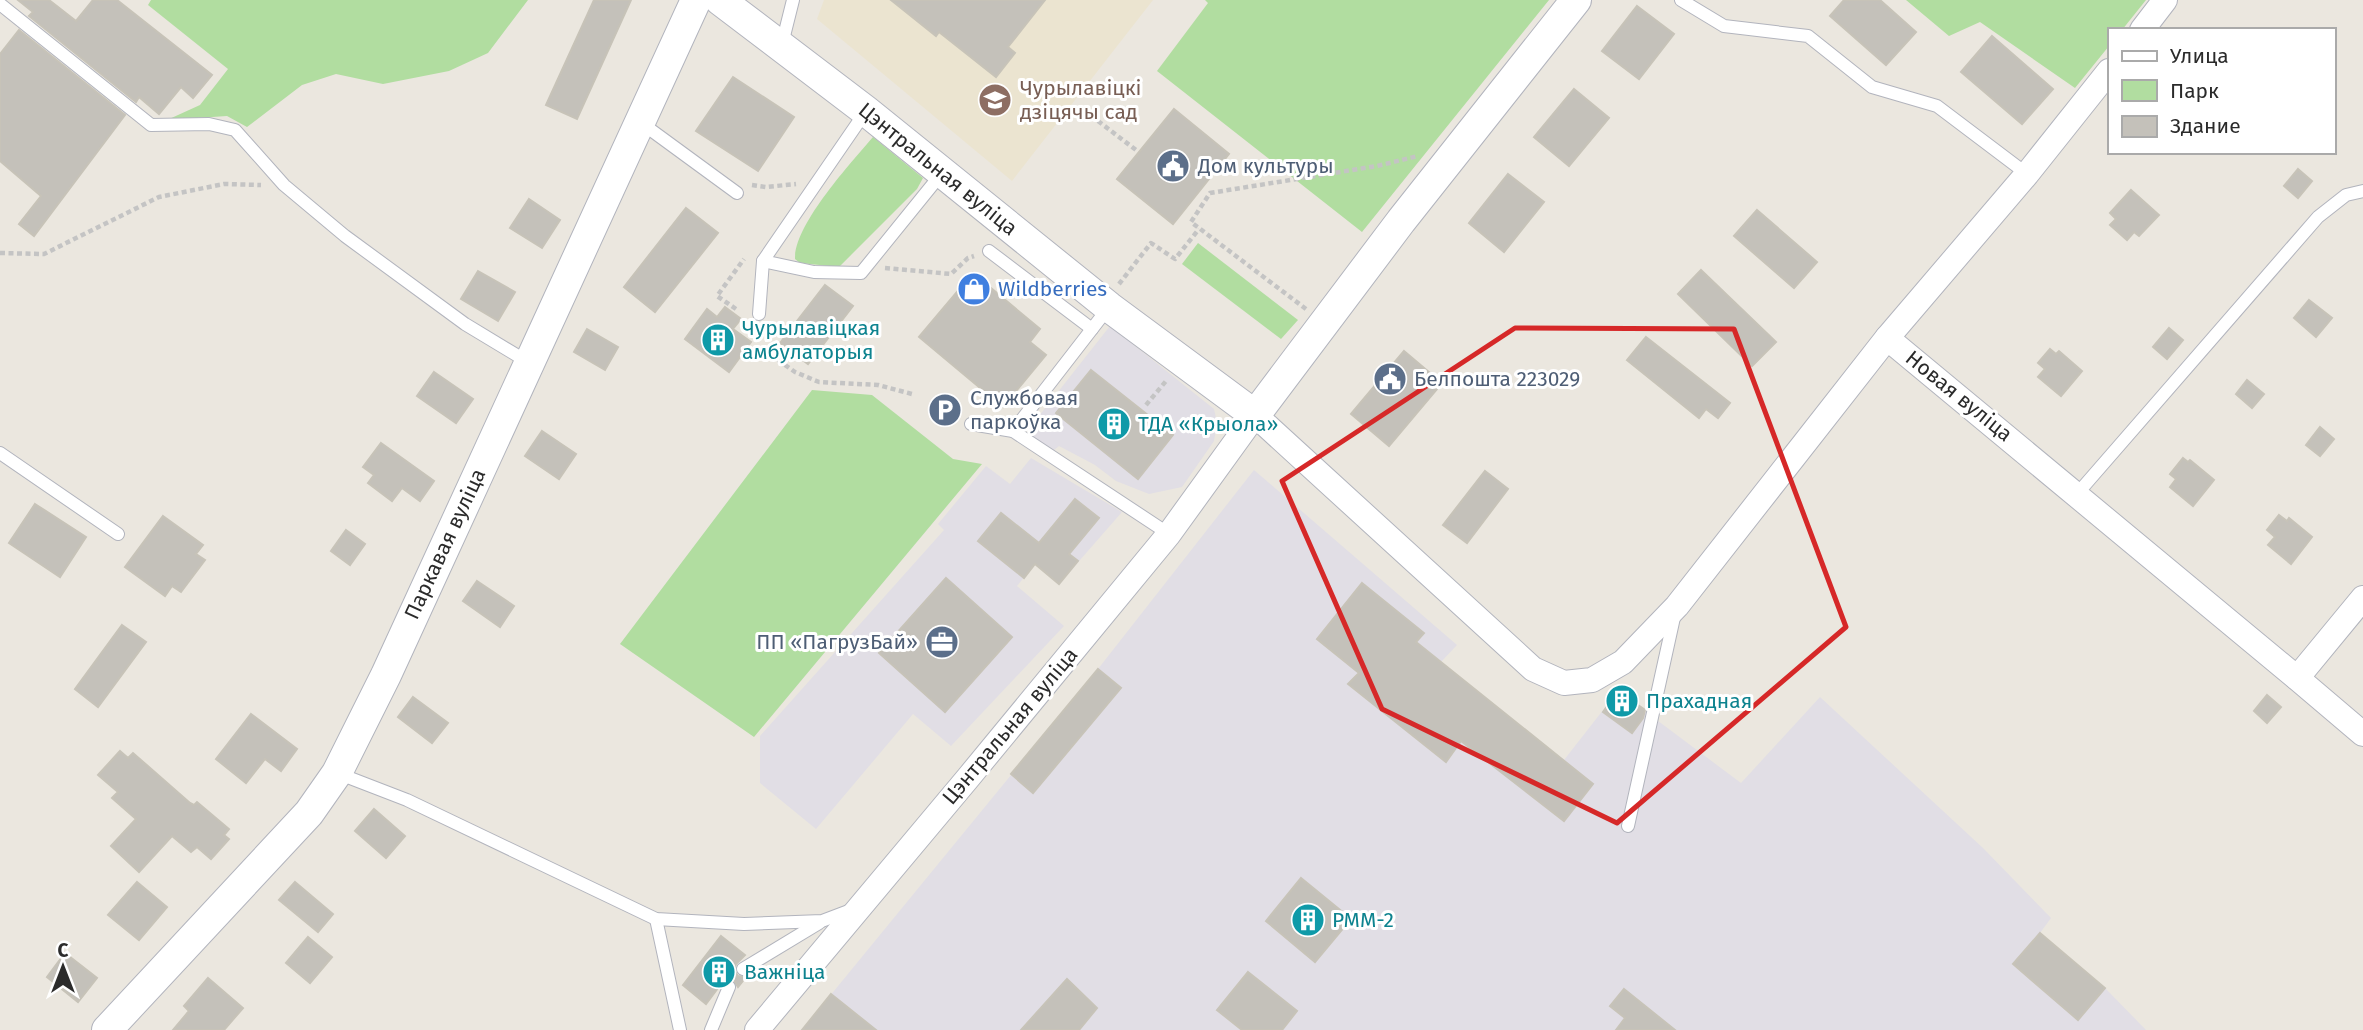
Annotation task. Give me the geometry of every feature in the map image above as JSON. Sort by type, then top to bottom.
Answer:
[{"type":"street","name":"Паркавая вуліца","points":[[107,1030],[309,813],[337,773],[386,675],[696,0]]},
{"type":"street","name":"Цэнтральная вуліца","points":[[720,0],[782,45],[943,172],[1106,308],[1255,415]]},
{"type":"street","name":"Цэнтральная вуліца","points":[[757,1030],[1169,534],[1323,322],[1576,0]]},
{"type":"street","points":[[2144,28],[2165,0]]},
{"type":"street","name":"Новая вуліца","points":[[2108,72],[2027,174],[1887,338],[2363,734]]},
{"type":"street","points":[[1255,415],[1533,669],[1564,684],[1592,680],[1623,662],[1677,606],[1887,338]]},
{"type":"street","points":[[2297,678],[2363,598]]},
{"type":"lane","points":[[782,45],[793,0]]},
{"type":"lane","points":[[1681,0],[1724,26],[1808,36],[1872,87],[1937,106],[2027,174]]},
{"type":"lane","points":[[0,4],[152,125],[209,124],[235,130],[284,186],[345,236],[454,316],[528,362]]},
{"type":"lane","points":[[759,314],[763,261],[866,111]]},
{"type":"lane","points":[[640,122],[737,193]]},
{"type":"lane","points":[[763,261],[814,272],[861,273],[943,172]]},
{"type":"lane","points":[[2077,494],[2318,216],[2346,195],[2363,191]]},
{"type":"lane","points":[[989,251],[1106,308],[1013,430]]},
{"type":"lane","points":[[971,424],[1013,430],[1169,534]]},
{"type":"lane","points":[[0,453],[118,534]]},
{"type":"lane","points":[[1628,826],[1677,606]]},
{"type":"lane","points":[[337,773],[407,800],[656,919],[744,924],[822,920]]},
{"type":"lane","points":[[743,970],[822,920],[858,908]]},
{"type":"lane","points":[[656,919],[680,1030]]},
{"type":"lane","points":[[711,1030],[729,987]]},
{"type":"path","points":[[1098,121],[1136,150]]},
{"type":"path","points":[[1323,322],[1191,222],[1210,193],[1364,168],[1419,155],[1444,166]]},
{"type":"path","points":[[0,253],[44,254],[159,197],[224,184],[284,186]]},
{"type":"path","points":[[749,185],[766,187],[800,184],[792,195]]},
{"type":"path","points":[[1106,308],[1151,243],[1175,259],[1199,229]]},
{"type":"path","points":[[736,309],[717,296],[750,251]]},
{"type":"path","points":[[867,266],[951,274],[968,258],[989,251]]},
{"type":"path","points":[[771,355],[795,372],[819,382],[878,385],[912,394]]},
{"type":"highlighted area","points":[[1515,328],[1734,329],[1846,627],[1617,823],[1382,709],[1282,481]]},
{"type":"shaded area","name":"Чурылавіцкі дзіцячы сад","points":[[824,0],[1153,0],[1012,181],[817,19]]},
{"type":"shaded area","points":[[1110,326],[1214,409],[1217,423],[1214,441],[1182,487],[1149,494],[1116,481],[1095,465],[1059,446],[1054,450],[1033,439],[1028,430]]},
{"type":"shaded area","points":[[1031,458],[1122,512],[1059,584],[1035,564],[1017,586],[1064,626],[951,746],[913,714],[816,829],[760,783],[760,736],[944,530],[938,524],[986,466],[1010,484]]},
{"type":"shaded area","points":[[1254,470],[1457,645],[1441,662],[1564,760],[1618,691],[1741,783],[1820,697],[1983,848],[2051,918],[2040,933],[2105,988],[2146,1030],[802,1030],[1098,669]]},
{"type":"green space","points":[[151,0],[528,0],[488,53],[449,71],[383,84],[336,74],[302,85],[247,127],[227,116],[167,120],[200,105],[228,69],[148,5]]},
{"type":"green space","points":[[1205,0],[1549,0],[1362,232],[1157,71],[1208,3]]},
{"type":"green space","points":[[1906,0],[2146,0],[2124,28],[2108,28],[2108,47],[2075,88],[1980,22],[1949,36]]},
{"type":"green space","points":[[873,137],[923,178],[917,189],[839,267],[800,263],[795,259],[797,245],[813,213]]},
{"type":"green space","points":[[1198,243],[1298,320],[1281,339],[1182,264]]},
{"type":"green space","points":[[812,390],[872,395],[953,459],[982,464],[754,737],[620,644]]},
{"type":"building","points":[[18,0],[49,0],[76,21],[93,0],[117,0],[212,75],[193,98],[181,87],[159,114],[139,97],[136,102],[29,16],[33,12]]},
{"type":"building","points":[[594,0],[631,0],[577,119],[546,105]]},
{"type":"building","points":[[891,0],[1045,0],[1008,47],[1015,53],[996,77],[939,32],[936,36]]},
{"type":"building","points":[[1844,0],[1880,0],[1916,32],[1886,65],[1830,16]]},
{"type":"building","points":[[1637,6],[1674,34],[1639,79],[1602,51]]},
{"type":"building","points":[[19,30],[125,115],[34,236],[19,224],[41,196],[0,161],[0,54]]},
{"type":"building","points":[[1992,36],[2053,89],[2022,124],[1961,72]]},
{"type":"building","points":[[733,77],[794,117],[758,171],[696,131]]},
{"type":"building","points":[[1574,89],[1609,118],[1569,166],[1534,137]]},
{"type":"building","name":"Дом культуры","points":[[1174,109],[1229,154],[1173,224],[1117,179]]},
{"type":"building","points":[[2298,169],[2312,181],[2298,198],[2284,186]]},
{"type":"building","points":[[1508,174],[1544,202],[1504,252],[1469,223]]},
{"type":"building","points":[[2131,190],[2159,215],[2139,236],[2134,232],[2127,240],[2110,225],[2116,219],[2110,213]]},
{"type":"building","points":[[529,199],[560,220],[542,248],[510,228]]},
{"type":"building","points":[[686,208],[718,233],[655,312],[624,287]]},
{"type":"building","points":[[1757,210],[1817,262],[1794,288],[1734,236]]},
{"type":"building","points":[[1701,270],[1776,342],[1752,366],[1678,294]]},
{"type":"building","points":[[478,271],[515,292],[498,321],[461,299]]},
{"type":"building","points":[[973,273],[1040,329],[1030,342],[1046,355],[1003,407],[919,337]]},
{"type":"building","points":[[825,285],[853,306],[808,364],[780,343]]},
{"type":"building","points":[[2309,300],[2332,318],[2316,337],[2294,318]]},
{"type":"building","name":"Чурылавіцкая амбулаторыя","points":[[725,307],[741,319],[733,329],[751,342],[729,372],[685,339],[707,309],[717,317]]},
{"type":"building","points":[[2169,328],[2183,340],[2167,359],[2153,347]]},
{"type":"building","points":[[587,329],[618,347],[605,370],[574,352]]},
{"type":"building","points":[[1646,337],[1730,403],[1718,418],[1706,409],[1699,418],[1627,360]]},
{"type":"building","points":[[2050,349],[2056,354],[2059,351],[2082,371],[2061,396],[2038,377],[2045,369],[2038,363]]},
{"type":"building","points":[[1404,351],[1442,383],[1389,446],[1351,414]]},
{"type":"building","name":"ТДА «Крыола»","points":[[1091,370],[1173,435],[1138,479],[1056,413]]},
{"type":"building","points":[[434,372],[473,399],[456,423],[417,396]]},
{"type":"building","points":[[2247,380],[2264,394],[2252,408],[2236,394]]},
{"type":"building","points":[[2320,427],[2334,439],[2320,456],[2306,445]]},
{"type":"building","points":[[542,431],[576,454],[559,479],[525,456]]},
{"type":"building","points":[[381,443],[434,481],[420,501],[402,488],[392,501],[368,483],[374,475],[363,467]]},
{"type":"building","points":[[2183,458],[2188,462],[2190,460],[2214,480],[2193,506],[2170,487],[2176,479],[2170,474]]},
{"type":"building","points":[[1485,471],[1508,489],[1467,543],[1443,525]]},
{"type":"building","points":[[1075,499],[1099,518],[1069,554],[1078,561],[1059,584],[1035,564],[1024,578],[978,541],[1001,513],[1039,543]]},
{"type":"building","points":[[35,504],[86,537],[60,577],[9,543]]},
{"type":"building","points":[[2279,515],[2287,521],[2289,518],[2312,537],[2291,564],[2268,545],[2275,537],[2267,530]]},
{"type":"building","points":[[163,516],[203,545],[196,554],[205,560],[181,592],[172,586],[165,596],[125,567]]},
{"type":"building","points":[[346,530],[365,544],[350,565],[331,551]]},
{"type":"building","points":[[946,578],[1012,637],[945,712],[879,653]]},
{"type":"building","points":[[477,581],[514,606],[500,627],[463,601]]},
{"type":"building","points":[[1362,583],[1424,633],[1416,642],[1593,784],[1564,821],[1461,741],[1446,762],[1348,684],[1359,673],[1317,639]]},
{"type":"building","points":[[122,625],[146,642],[98,707],[75,689]]},
{"type":"building","points":[[1098,669],[1121,688],[1033,793],[1011,774]]},
{"type":"building","name":"Прахадная","points":[[1618,691],[1645,710],[1643,718],[1632,733],[1603,712]]},
{"type":"building","points":[[2267,695],[2281,707],[2267,723],[2254,711]]},
{"type":"building","points":[[413,697],[448,723],[432,743],[398,717]]},
{"type":"building","points":[[251,714],[297,749],[281,771],[265,759],[246,783],[216,759]]},
{"type":"building","points":[[120,751],[128,758],[133,753],[190,803],[194,805],[197,802],[229,829],[224,835],[229,839],[211,859],[197,847],[191,852],[172,836],[139,872],[111,846],[136,819],[112,798],[118,792],[98,775]]},
{"type":"building","points":[[374,809],[405,836],[386,858],[355,831]]},
{"type":"building","name":"РММ-2","points":[[1301,878],[1351,919],[1315,962],[1266,921]]},
{"type":"building","points":[[137,882],[167,907],[139,940],[108,915]]},
{"type":"building","points":[[295,882],[333,914],[318,932],[279,900]]},
{"type":"building","points":[[2040,933],[2105,988],[2078,1020],[2013,964]]},
{"type":"building","name":"Важніца","points":[[721,936],[745,955],[734,970],[738,976],[746,977],[738,987],[733,979],[724,980],[706,1004],[683,985]]},
{"type":"building","points":[[308,937],[332,957],[310,983],[286,963]]},
{"type":"building","points":[[65,953],[97,978],[78,1002],[47,977]]},
{"type":"building","points":[[1248,972],[1297,1011],[1282,1030],[1242,1030],[1217,1010]]},
{"type":"building","points":[[208,978],[243,1008],[224,1030],[173,1030],[189,1011],[184,1006]]},
{"type":"building","points":[[1067,979],[1097,1008],[1079,1030],[1021,1030]]},
{"type":"building","points":[[1624,989],[1675,1030],[1616,1030],[1625,1018],[1610,1006]]},
{"type":"building","points":[[831,994],[876,1030],[802,1030]]},
{"type":"place","name":"Чурылавіцкі дзіцячы сад","points":[[995,100]]},
{"type":"place","name":"Дом культуры","points":[[1173,166]]},
{"type":"place","name":"Wildberries","points":[[974,289]]},
{"type":"place","name":"Чурылавіцкая амбулаторыя","points":[[718,340]]},
{"type":"place","name":"Белпошта 223029","points":[[1390,379]]},
{"type":"place","name":"Службовая паркоўка","points":[[945,410]]},
{"type":"place","name":"ТДА «Крыола»","points":[[1114,424]]},
{"type":"place","name":"ПП «ПагрузБай»","points":[[942,642]]},
{"type":"place","name":"Прахадная","points":[[1622,701]]},
{"type":"place","name":"РММ-2","points":[[1308,920]]},
{"type":"place","name":"Важніца","points":[[719,972]]}]
